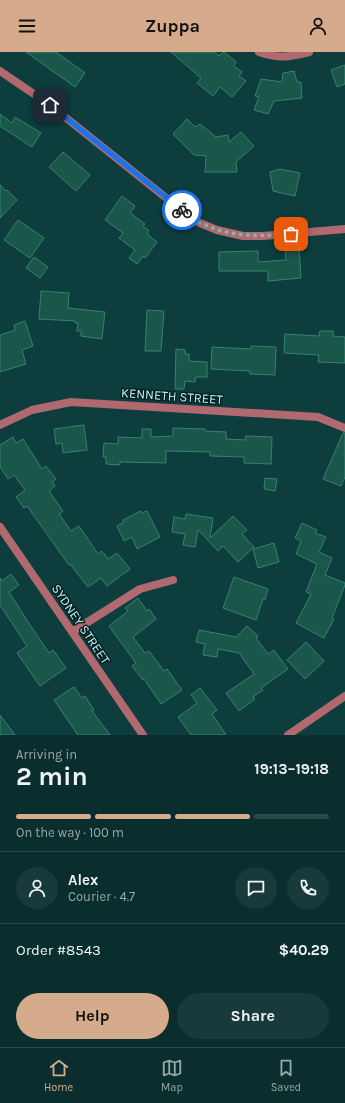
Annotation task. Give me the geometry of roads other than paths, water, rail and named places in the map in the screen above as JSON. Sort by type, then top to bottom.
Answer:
[{"type":"street","points":[[259,52],[273,56],[288,57],[309,52]]},
{"type":"street","points":[[0,71],[50,105],[195,221],[217,230],[243,236],[345,230]]},
{"type":"street","name":"KENNETH STREET","points":[[0,425],[32,410],[71,402],[318,417],[345,428]]},
{"type":"street","name":"SYDNEY STREET","points":[[0,527],[143,735]]},
{"type":"street","points":[[72,632],[140,589],[173,580]]},
{"type":"street","points":[[288,735],[345,696]]}]
